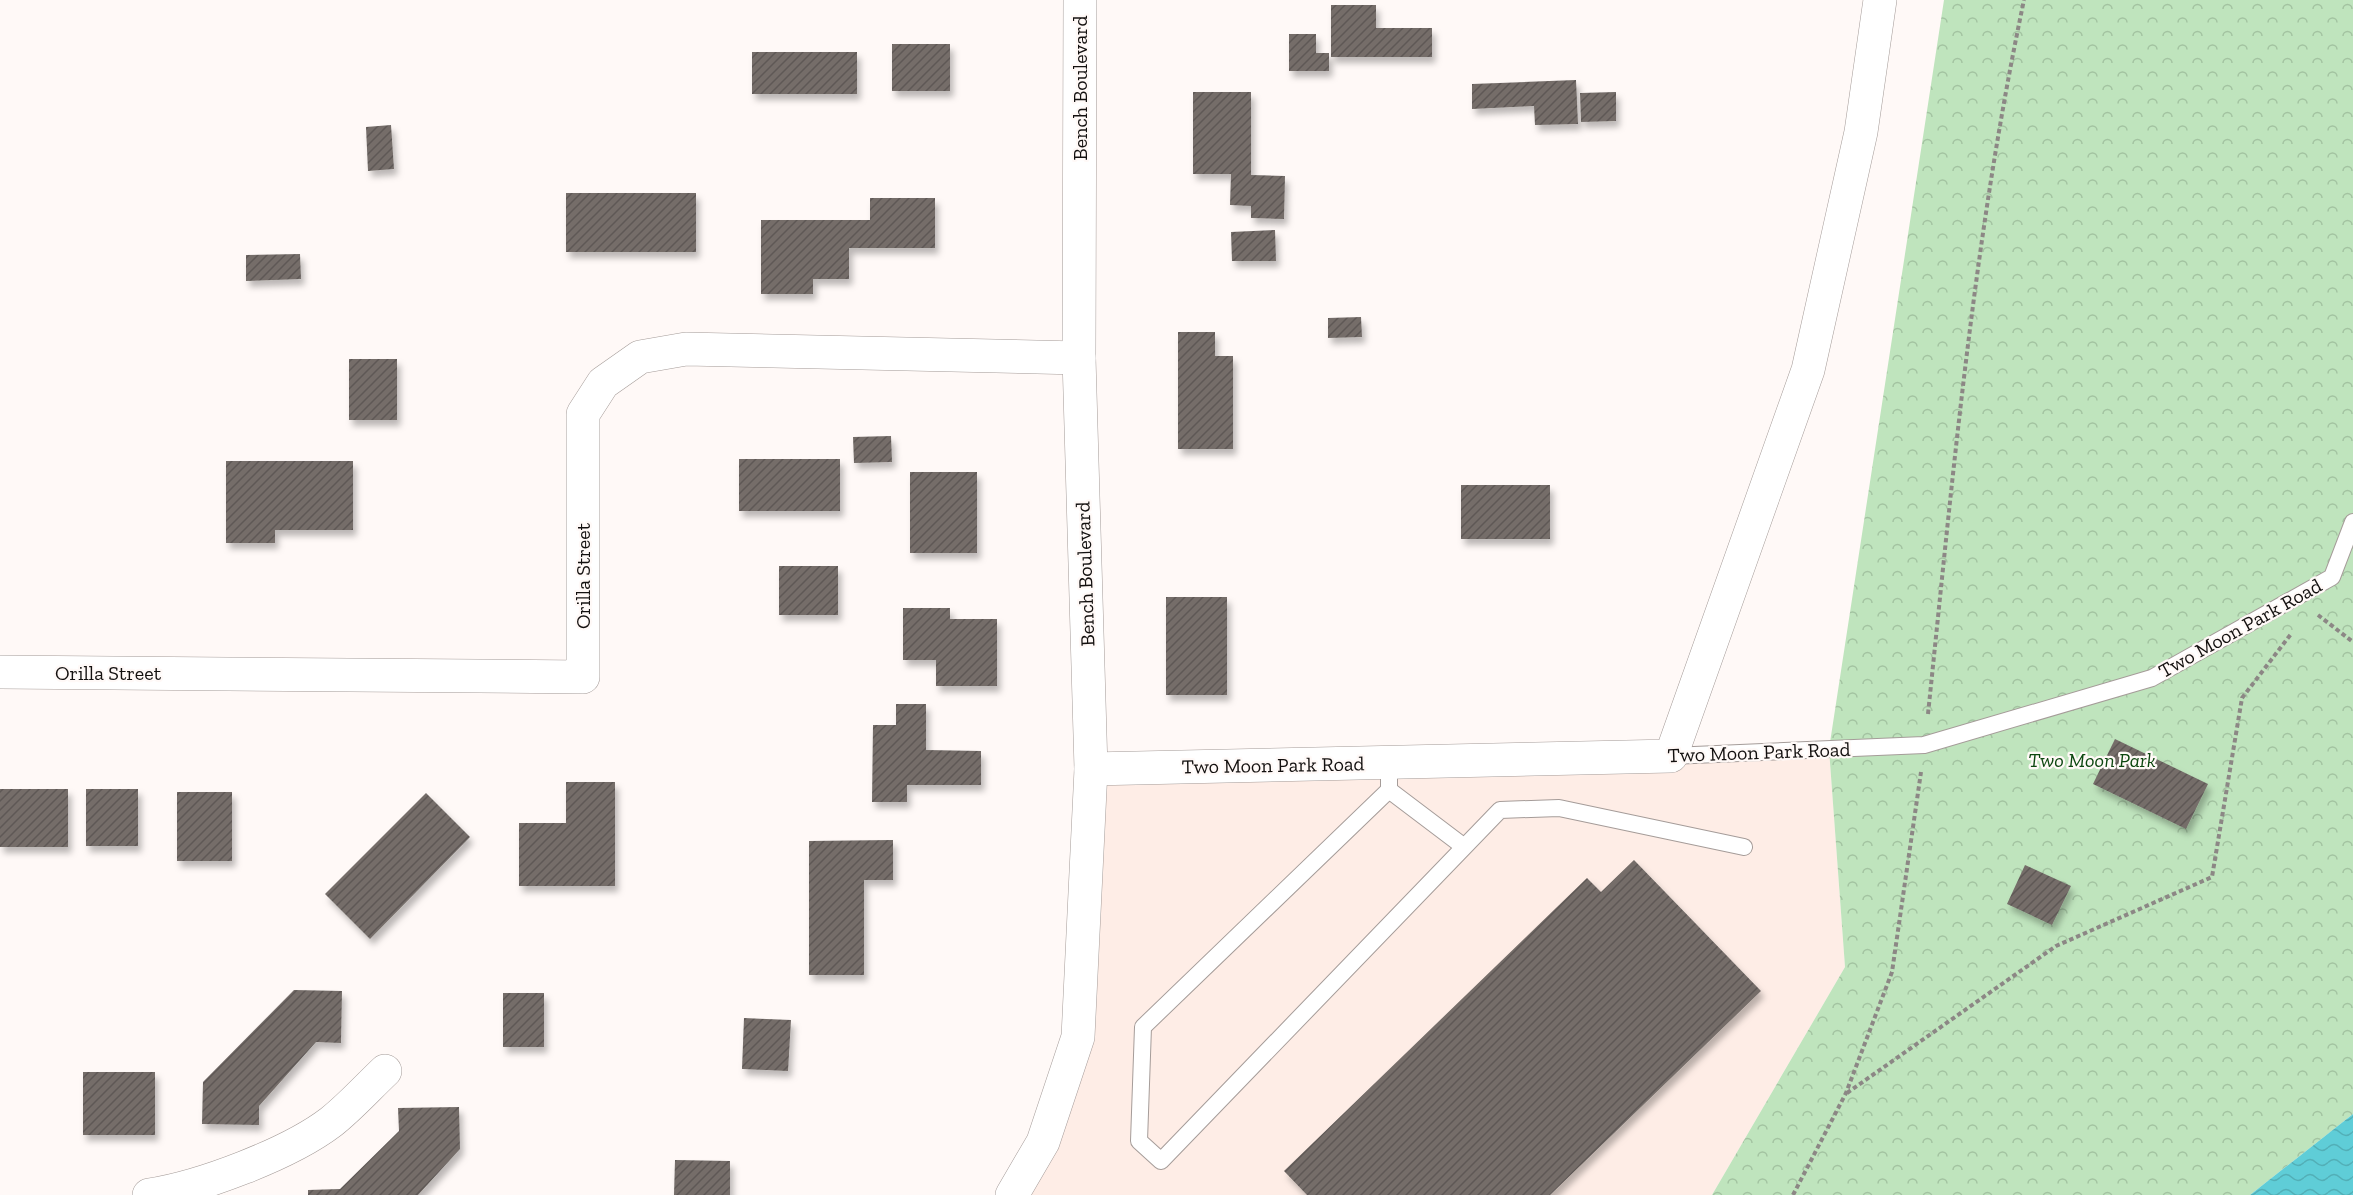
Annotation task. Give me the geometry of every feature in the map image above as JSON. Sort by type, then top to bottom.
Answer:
[{"type":"street","name":"Bench Boulevard","points":[[1012,1195],[1043,1142],[1078,1037],[1091,769],[1079,358],[1080,0]]},
{"type":"street","points":[[1671,756],[1808,370],[1861,132],[1880,0]]},
{"type":"street","name":"Orilla Street","points":[[0,672],[583,677],[583,414],[603,383],[640,357],[686,349],[1079,358]]},
{"type":"street","name":"Two Moon Park Road","points":[[1091,769],[1389,776],[1671,756]]},
{"type":"street","points":[[149,1195],[169,1192],[274,1156],[331,1122],[385,1071]]},
{"type":"lane","name":"Two Moon Park Road","points":[[1671,756],[1924,745],[2152,678],[2332,577],[2353,522]]},
{"type":"lane","points":[[1463,846],[1389,776],[1143,1027],[1139,1141],[1161,1161],[1500,810],[1559,808],[1744,847]]},
{"type":"path","points":[[1793,1195],[1846,1093],[1892,972],[1924,745],[1974,285],[2004,96],[2024,0]]},
{"type":"path","points":[[2310,609],[2353,642]]},
{"type":"path","points":[[1846,1093],[2056,946],[2212,877],[2242,698],[2296,627]]},
{"type":"shaded area","points":[[1829,749],[1845,967],[1712,1195],[1011,1195],[1078,1037],[1091,769]]},
{"type":"green space","name":"Two Moon Park","points":[[1944,0],[2353,0],[2353,1114],[2250,1195],[1712,1195],[1845,967],[1829,749]]},
{"type":"water","points":[[2353,1114],[2353,1195],[2250,1195]]},
{"type":"building","points":[[1331,5],[1376,5],[1376,28],[1432,28],[1432,57],[1331,57]]},
{"type":"building","points":[[1289,34],[1316,34],[1316,53],[1329,53],[1329,71],[1289,71]]},
{"type":"building","points":[[892,44],[950,44],[950,91],[892,91]]},
{"type":"building","points":[[752,52],[857,52],[857,94],[752,94]]},
{"type":"building","points":[[1576,80],[1578,124],[1535,125],[1534,106],[1472,109],[1472,84]]},
{"type":"building","points":[[1193,92],[1251,92],[1251,175],[1285,176],[1284,219],[1251,218],[1251,206],[1230,205],[1231,174],[1193,174]]},
{"type":"building","points":[[1616,92],[1616,121],[1581,122],[1580,93]]},
{"type":"building","points":[[391,125],[394,169],[368,171],[366,127]]},
{"type":"building","points":[[566,193],[696,193],[696,252],[566,252]]},
{"type":"building","points":[[870,198],[935,198],[935,248],[849,248],[849,279],[813,279],[813,294],[761,294],[761,220],[870,220]]},
{"type":"building","points":[[1275,230],[1276,261],[1232,261],[1231,232]]},
{"type":"building","points":[[300,254],[301,279],[246,281],[246,255]]},
{"type":"building","points":[[1361,317],[1362,337],[1328,338],[1328,318]]},
{"type":"building","points":[[1178,332],[1215,332],[1215,356],[1233,356],[1233,449],[1178,449]]},
{"type":"building","points":[[349,359],[397,359],[397,420],[349,420]]},
{"type":"building","points":[[891,436],[892,462],[854,463],[853,437]]},
{"type":"building","points":[[739,459],[840,459],[840,511],[739,511]]},
{"type":"building","points":[[226,461],[353,461],[353,530],[275,530],[275,543],[226,543]]},
{"type":"building","points":[[910,472],[977,472],[977,553],[910,553]]},
{"type":"building","points":[[1461,485],[1550,485],[1550,539],[1461,539]]},
{"type":"building","points":[[779,566],[838,566],[838,615],[779,615]]},
{"type":"building","points":[[1166,597],[1227,597],[1227,695],[1166,695]]},
{"type":"building","points":[[903,608],[950,608],[950,619],[997,619],[997,686],[936,686],[936,660],[903,660]]},
{"type":"building","points":[[896,704],[926,704],[926,750],[981,751],[981,785],[907,785],[907,802],[872,802],[873,725],[896,725]]},
{"type":"building","points":[[2115,739],[2208,784],[2186,829],[2093,784]]},
{"type":"building","points":[[566,782],[615,782],[615,886],[519,886],[519,823],[566,823]]},
{"type":"building","points":[[0,789],[68,789],[68,847],[0,847]]},
{"type":"building","points":[[86,789],[138,789],[138,846],[86,846]]},
{"type":"building","points":[[177,792],[232,792],[232,861],[177,861]]},
{"type":"building","points":[[426,793],[470,837],[370,939],[325,894]]},
{"type":"building","points":[[893,840],[893,880],[864,880],[864,975],[809,975],[809,841]]},
{"type":"building","points":[[1634,860],[1761,991],[1550,1195],[1307,1195],[1284,1171],[1587,878],[1601,892]]},
{"type":"building","points":[[2025,865],[2071,886],[2052,925],[2007,904]]},
{"type":"building","points":[[294,990],[342,991],[341,1043],[316,1042],[259,1106],[259,1125],[202,1124],[203,1082]]},
{"type":"building","points":[[503,993],[544,993],[544,1047],[503,1047]]},
{"type":"building","points":[[744,1018],[791,1020],[788,1071],[742,1069]]},
{"type":"building","points":[[83,1072],[155,1072],[155,1135],[83,1135]]},
{"type":"building","points":[[459,1107],[460,1149],[418,1195],[308,1195],[308,1190],[340,1189],[399,1131],[398,1108]]},
{"type":"building","points":[[675,1160],[730,1161],[730,1195],[674,1195]]}]
